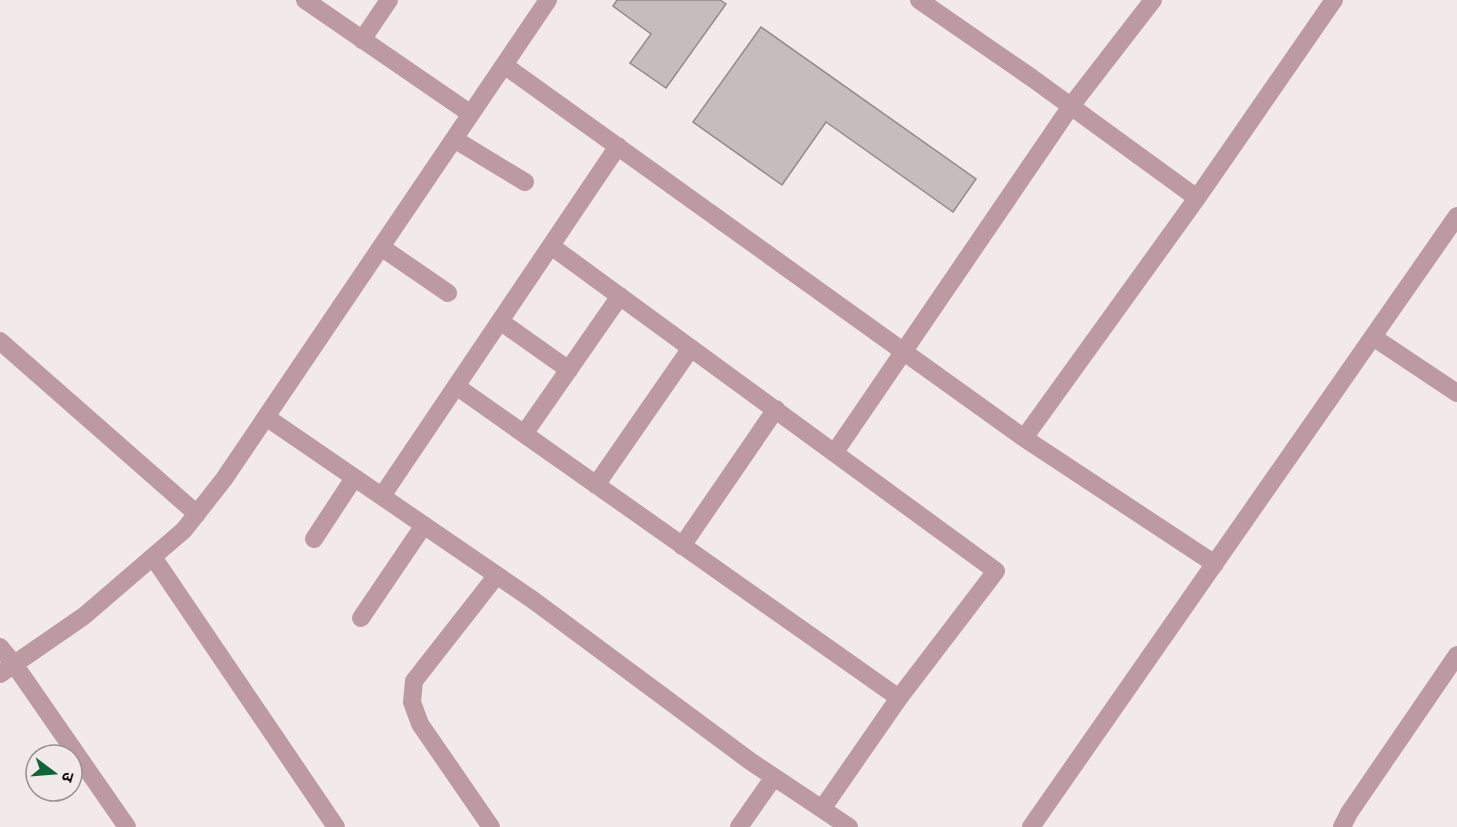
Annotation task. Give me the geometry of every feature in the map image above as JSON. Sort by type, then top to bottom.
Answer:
[{"type":"street","points":[[305,0],[471,114]]},
{"type":"street","points":[[362,40],[389,0]]},
{"type":"street","points":[[7,669],[84,616],[184,530],[224,479],[548,0]]},
{"type":"street","points":[[919,0],[1071,106],[1197,198]]},
{"type":"street","points":[[835,452],[1071,106],[1153,0]]},
{"type":"street","points":[[1024,438],[1197,198],[1334,0]]},
{"type":"street","points":[[504,65],[1024,438],[1215,564]]},
{"type":"street","points":[[454,139],[525,182]]},
{"type":"street","points":[[382,496],[618,146]]},
{"type":"street","points":[[1030,827],[1457,216]]},
{"type":"street","points":[[551,246],[996,571],[899,698],[822,809]]},
{"type":"street","points":[[381,247],[448,293]]},
{"type":"street","points":[[524,434],[620,296]]},
{"type":"street","points":[[500,321],[569,370]]},
{"type":"street","points":[[1373,337],[1457,393]]},
{"type":"street","points":[[0,341],[196,514]]},
{"type":"street","points":[[596,484],[691,348]]},
{"type":"street","points":[[456,386],[899,698]]},
{"type":"street","points":[[682,546],[776,409]]},
{"type":"street","points":[[266,417],[534,600],[774,777],[846,826]]},
{"type":"street","points":[[314,539],[354,478]]},
{"type":"street","points":[[361,618],[424,525]]},
{"type":"street","points":[[153,557],[336,827]]},
{"type":"street","points":[[491,827],[420,724],[412,702],[414,681],[496,575]]},
{"type":"street","points":[[0,647],[7,669],[127,827]]},
{"type":"street","points":[[1342,827],[1457,655]]},
{"type":"street","points":[[739,827],[774,777]]},
{"type":"building","points":[[617,0],[720,0],[726,4],[666,88],[630,63],[651,34],[613,6]]},
{"type":"building","points":[[761,27],[976,179],[953,212],[826,122],[782,185],[693,122]]}]
